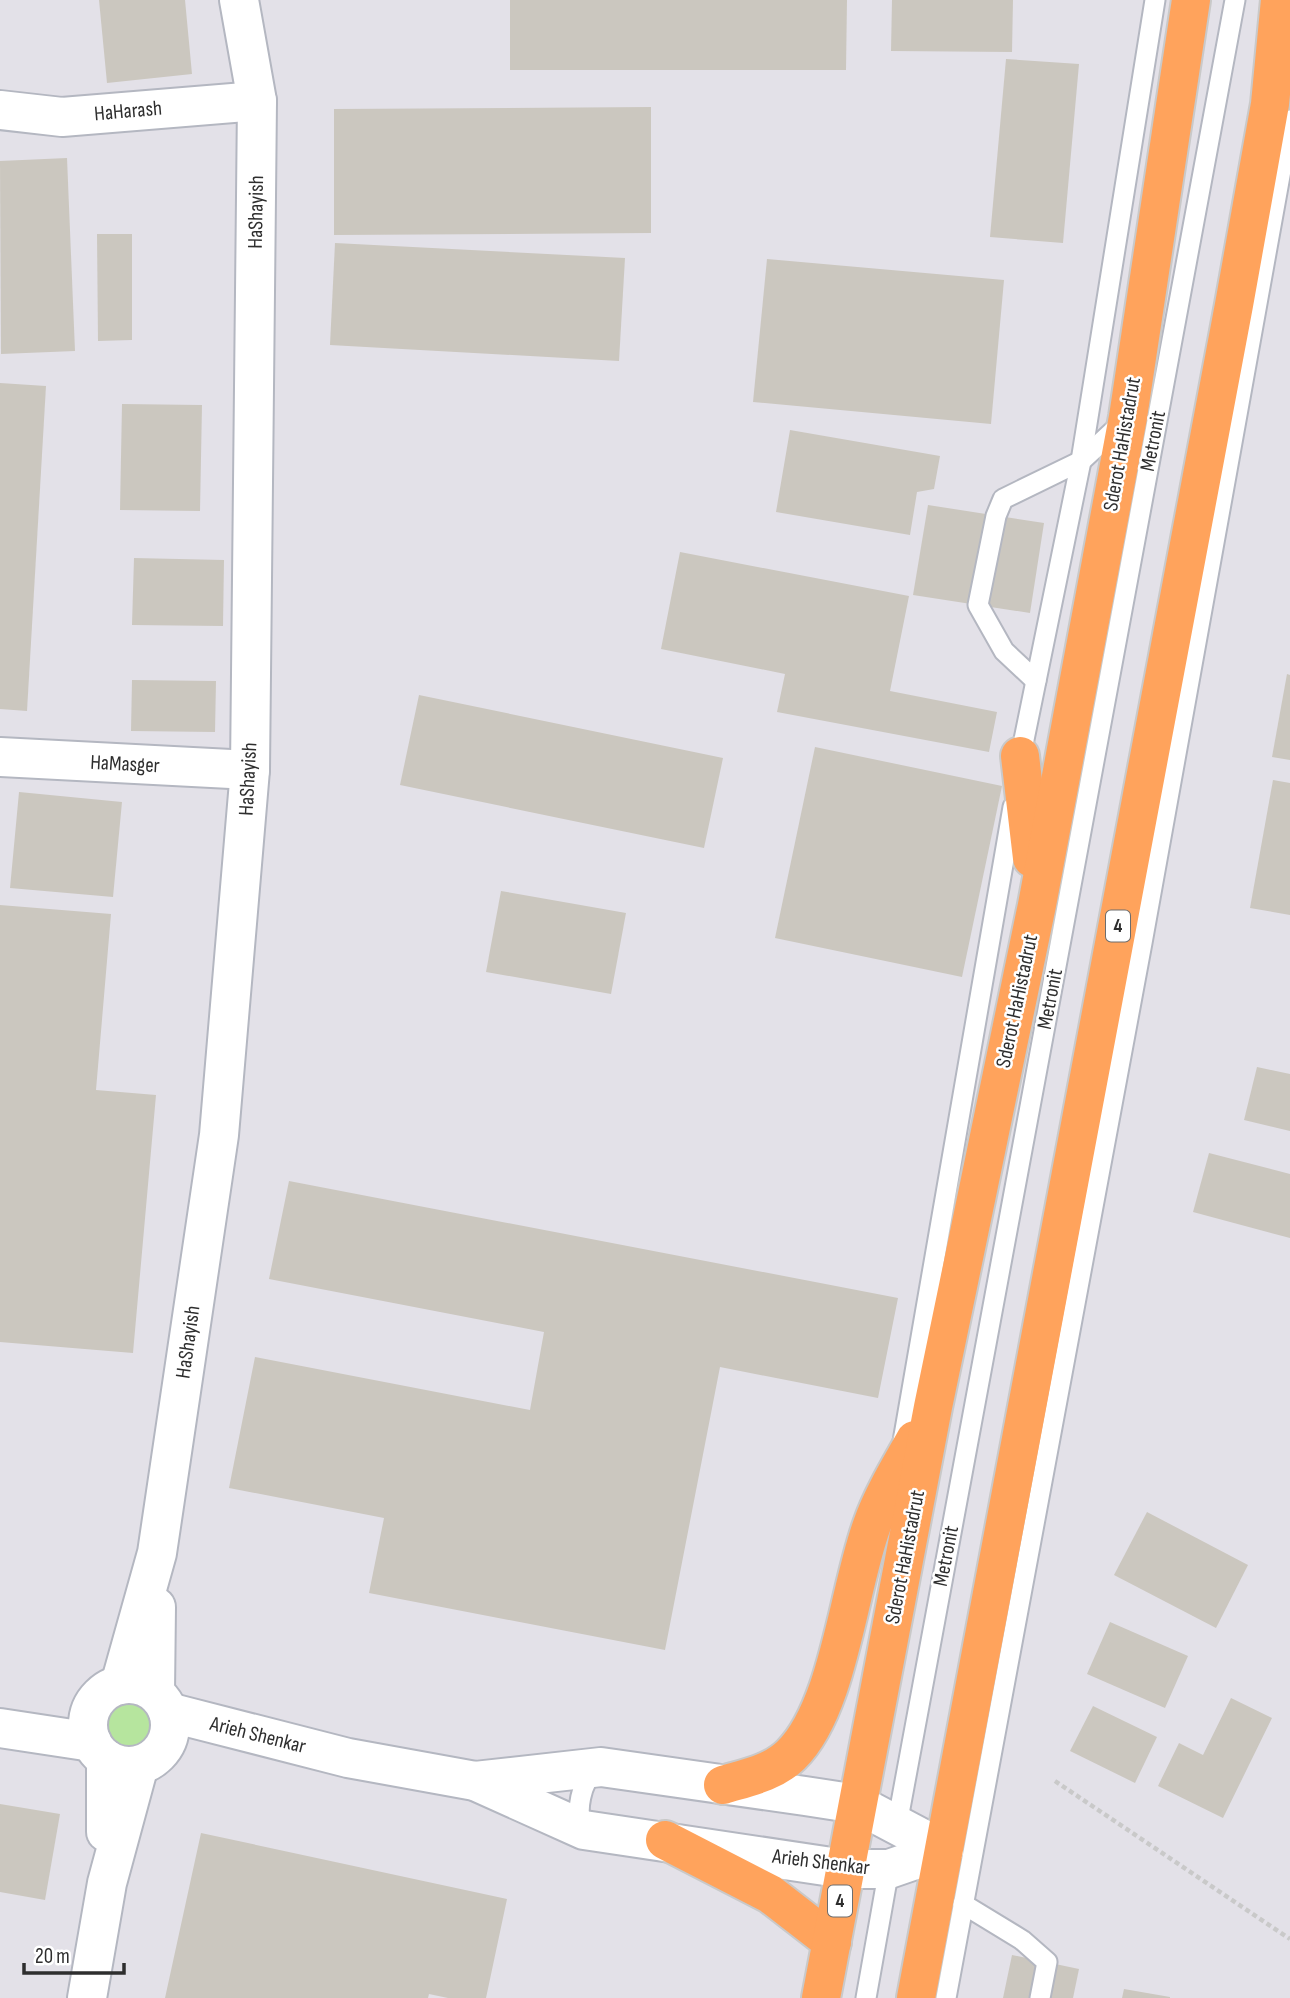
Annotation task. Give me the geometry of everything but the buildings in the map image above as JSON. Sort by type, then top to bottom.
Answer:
[{"type":"highway","name":"Sderot HaHistadrut","points":[[821,1998],[933,1407],[1037,905],[1128,418],[1191,0]]},
{"type":"highway","name":"4","points":[[916,1998],[1105,992],[1283,121],[1280,0]]},
{"type":"highway","points":[[1020,756],[1037,905]]},
{"type":"highway","points":[[723,1785],[774,1767],[791,1755],[807,1733],[822,1703],[872,1523],[933,1407]]},
{"type":"highway","points":[[665,1840],[769,1894],[832,1942]]},
{"type":"street","name":"HaShayish","points":[[87,1998],[107,1883],[219,1135],[250,771],[257,101],[239,0]]},
{"type":"street","name":"HaHarash","points":[[0,110],[62,117],[257,101]]},
{"type":"street","name":"HaMasger","points":[[0,757],[250,771]]},
{"type":"street","name":"Arieh Shenkar","points":[[0,1717],[130,1726],[348,1758],[475,1782],[584,1830],[845,1869],[889,1869],[944,1850]]},
{"type":"street","name":"Arieh Shenkar","points":[[0,1728],[130,1726]]},
{"type":"street","name":"Arieh Shenkar","points":[[475,1782],[601,1767],[857,1804],[897,1822],[944,1850]]},
{"type":"lane","points":[[897,1473],[1006,855],[1020,756],[1081,461],[1155,0]]},
{"type":"lane","name":"Metronit","points":[[866,1998],[1236,0]]},
{"type":"lane","points":[[946,1998],[1142,943],[1283,121]]},
{"type":"lane","points":[[1036,681],[1004,651],[978,605],[996,516],[1003,499],[1081,461],[1128,418]]},
{"type":"lane","points":[[1105,992],[1142,943]]},
{"type":"lane","points":[[584,1830],[579,1813],[586,1783],[592,1773],[601,1767]]},
{"type":"lane","points":[[963,1904],[1022,1940],[1047,1962],[1040,1998]]},
{"type":"lane","points":[[804,1998],[832,1942]]},
{"type":"path","points":[[1055,1781],[1290,1939]]},
{"type":"shaded area","points":[[0,0],[1290,0],[1290,1998],[0,1998]]},
{"type":"green space","points":[[130,1698],[141,1700],[150,1706],[156,1715],[156,1737],[150,1746],[141,1752],[130,1754],[119,1752],[110,1746],[104,1737],[102,1726],[104,1715],[110,1706],[119,1700]]}]
